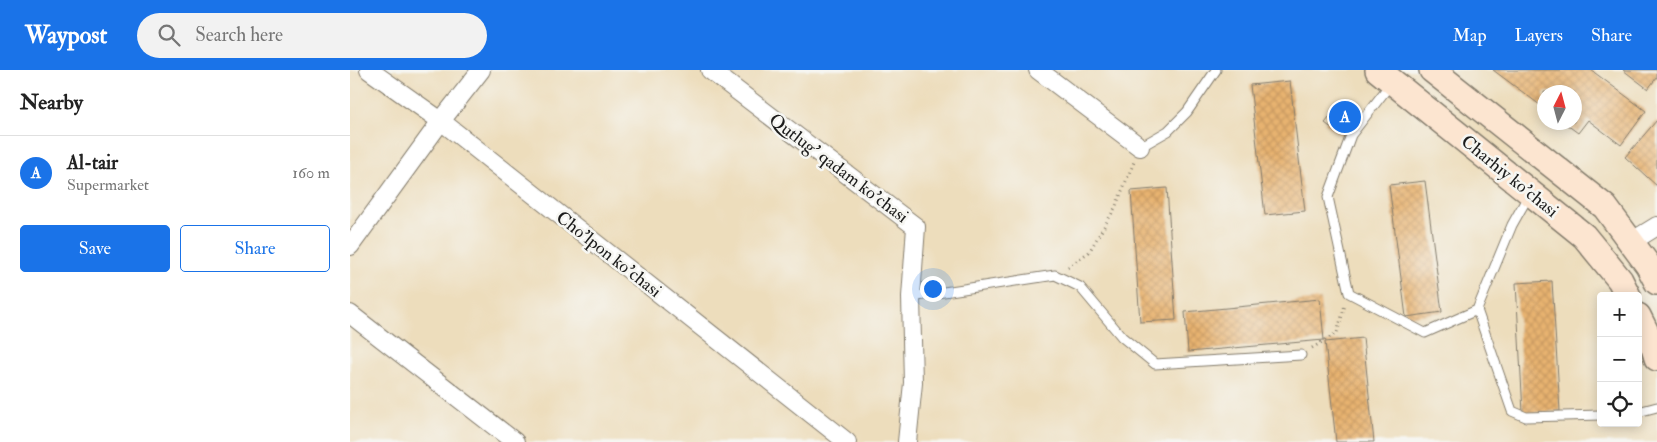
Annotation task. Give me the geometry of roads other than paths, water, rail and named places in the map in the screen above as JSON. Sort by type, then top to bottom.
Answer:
[{"type":"main road","name":"Charhiy ko'chasi","points":[[1432,70],[1605,207],[1648,265],[1657,282]]},
{"type":"main road","name":"Charhiy ko'chasi","points":[[1385,76],[1584,236],[1620,280],[1626,292]]},
{"type":"main road","points":[[1642,324],[1656,353]]},
{"type":"street","name":"Cho'lpon ko'chasi","points":[[369,70],[441,121],[847,442]]},
{"type":"street","points":[[350,246],[441,121],[481,70]]},
{"type":"street","name":"Qutlug' qadam ko'chasi","points":[[710,70],[916,227],[911,296],[913,383],[907,442]]},
{"type":"street","points":[[1038,70],[1140,147]]},
{"type":"street","points":[[1631,242],[1657,226]]},
{"type":"street","points":[[350,314],[515,442]]},
{"type":"lane","points":[[1140,147],[1168,132],[1187,112],[1216,70]]},
{"type":"lane","points":[[1385,76],[1351,135],[1328,197],[1349,293],[1425,332],[1477,310]]},
{"type":"lane","points":[[1530,193],[1512,225],[1477,310],[1512,411],[1526,416],[1597,415]]},
{"type":"lane","points":[[911,296],[1055,275],[1080,287],[1122,337],[1155,364],[1301,355]]},
{"type":"lane","points":[[1642,411],[1657,407]]},
{"type":"place","name":"Al-tair","points":[[1345,117]]}]
